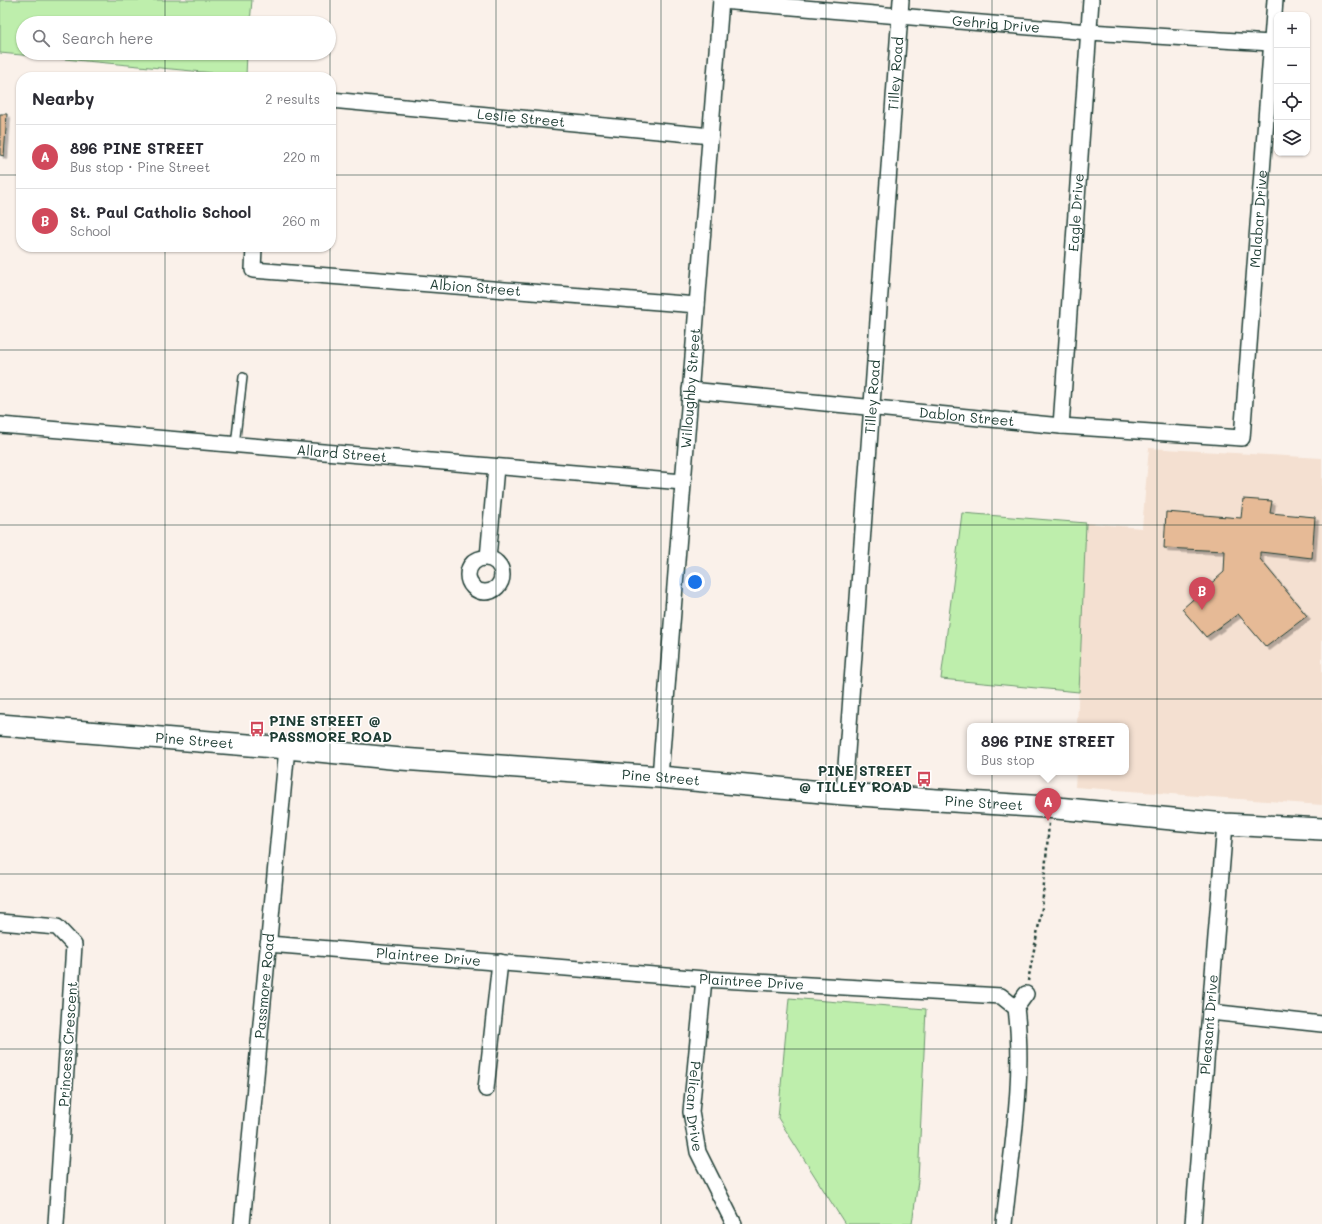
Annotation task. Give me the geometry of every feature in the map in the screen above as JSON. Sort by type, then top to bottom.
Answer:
[{"type":"street","name":"Gehrig Drive","points":[[721,0],[1088,32],[1271,43]]},
{"type":"street","name":"Willoughby Street","points":[[660,777],[721,0]]},
{"type":"street","name":"Tilley Road","points":[[844,794],[901,0]]},
{"type":"street","name":"Eagle Drive","points":[[1061,426],[1091,0]]},
{"type":"street","name":"Malabar Drive","points":[[1242,438],[1275,0]]},
{"type":"street","name":"Leslie Street","points":[[336,100],[711,136]]},
{"type":"street","name":"Albion Street","points":[[254,252],[253,270],[697,305]]},
{"type":"street","name":"Dablon Street","points":[[690,390],[1061,426],[1242,438]]},
{"type":"street","name":"Allard Street","points":[[0,425],[683,482]]},
{"type":"street","points":[[488,558],[496,467]]},
{"type":"street","name":"Pine Street","points":[[0,725],[287,748],[401,759],[660,777],[844,794],[1050,807],[1225,824],[1322,829]]},
{"type":"street","name":"Passmore Road","points":[[242,1224],[287,748]]},
{"type":"street","name":"Pleasant Drive","points":[[1193,1224],[1225,824]]},
{"type":"street","name":"Princess Crescent","points":[[0,922],[57,927],[74,945],[56,1224]]},
{"type":"street","name":"Plaintree Drive","points":[[268,944],[704,979],[1001,996],[1016,1008]]},
{"type":"street","points":[[486,1089],[500,962]]},
{"type":"street","name":"Pelican Drive","points":[[704,979],[691,1112],[698,1152],[734,1224]]},
{"type":"street","points":[[1004,1224],[1016,1101],[1019,1033],[1016,1008],[1026,994]]},
{"type":"street","points":[[1210,1012],[1322,1024]]},
{"type":"lane","points":[[235,445],[244,377]]},
{"type":"path","points":[[1026,994],[1042,908],[1050,807]]},
{"type":"shaded area","points":[[1149,448],[1322,458],[1322,805],[1075,787],[1076,775],[1129,775],[1129,723],[1077,723],[1086,523],[1142,528]]},
{"type":"green space","points":[[0,0],[252,0],[251,16],[16,16],[16,54],[0,53]]},
{"type":"green space","points":[[75,60],[247,60],[246,72],[203,72]]},
{"type":"green space","points":[[962,513],[1086,523],[1079,692],[941,679]]},
{"type":"green space","points":[[789,998],[926,1009],[918,1181],[912,1224],[845,1224],[778,1118]]},
{"type":"building","points":[[0,114],[7,114],[4,156],[0,155]]},
{"type":"building","points":[[1243,499],[1272,501],[1270,513],[1315,517],[1312,558],[1260,552],[1260,559],[1307,616],[1266,647],[1238,614],[1206,637],[1182,609],[1224,572],[1225,551],[1164,548],[1166,512],[1241,518]]},
{"type":"place","name":"St. Paul Catholic School","points":[[1202,610]]},
{"type":"place","name":"PINE STREET @ PASSMORE ROAD","points":[[257,729]]},
{"type":"place","name":"PINE STREET @ TILLEY ROAD","points":[[924,779]]},
{"type":"place","name":"896 PINE STREET","points":[[1048,821]]}]
